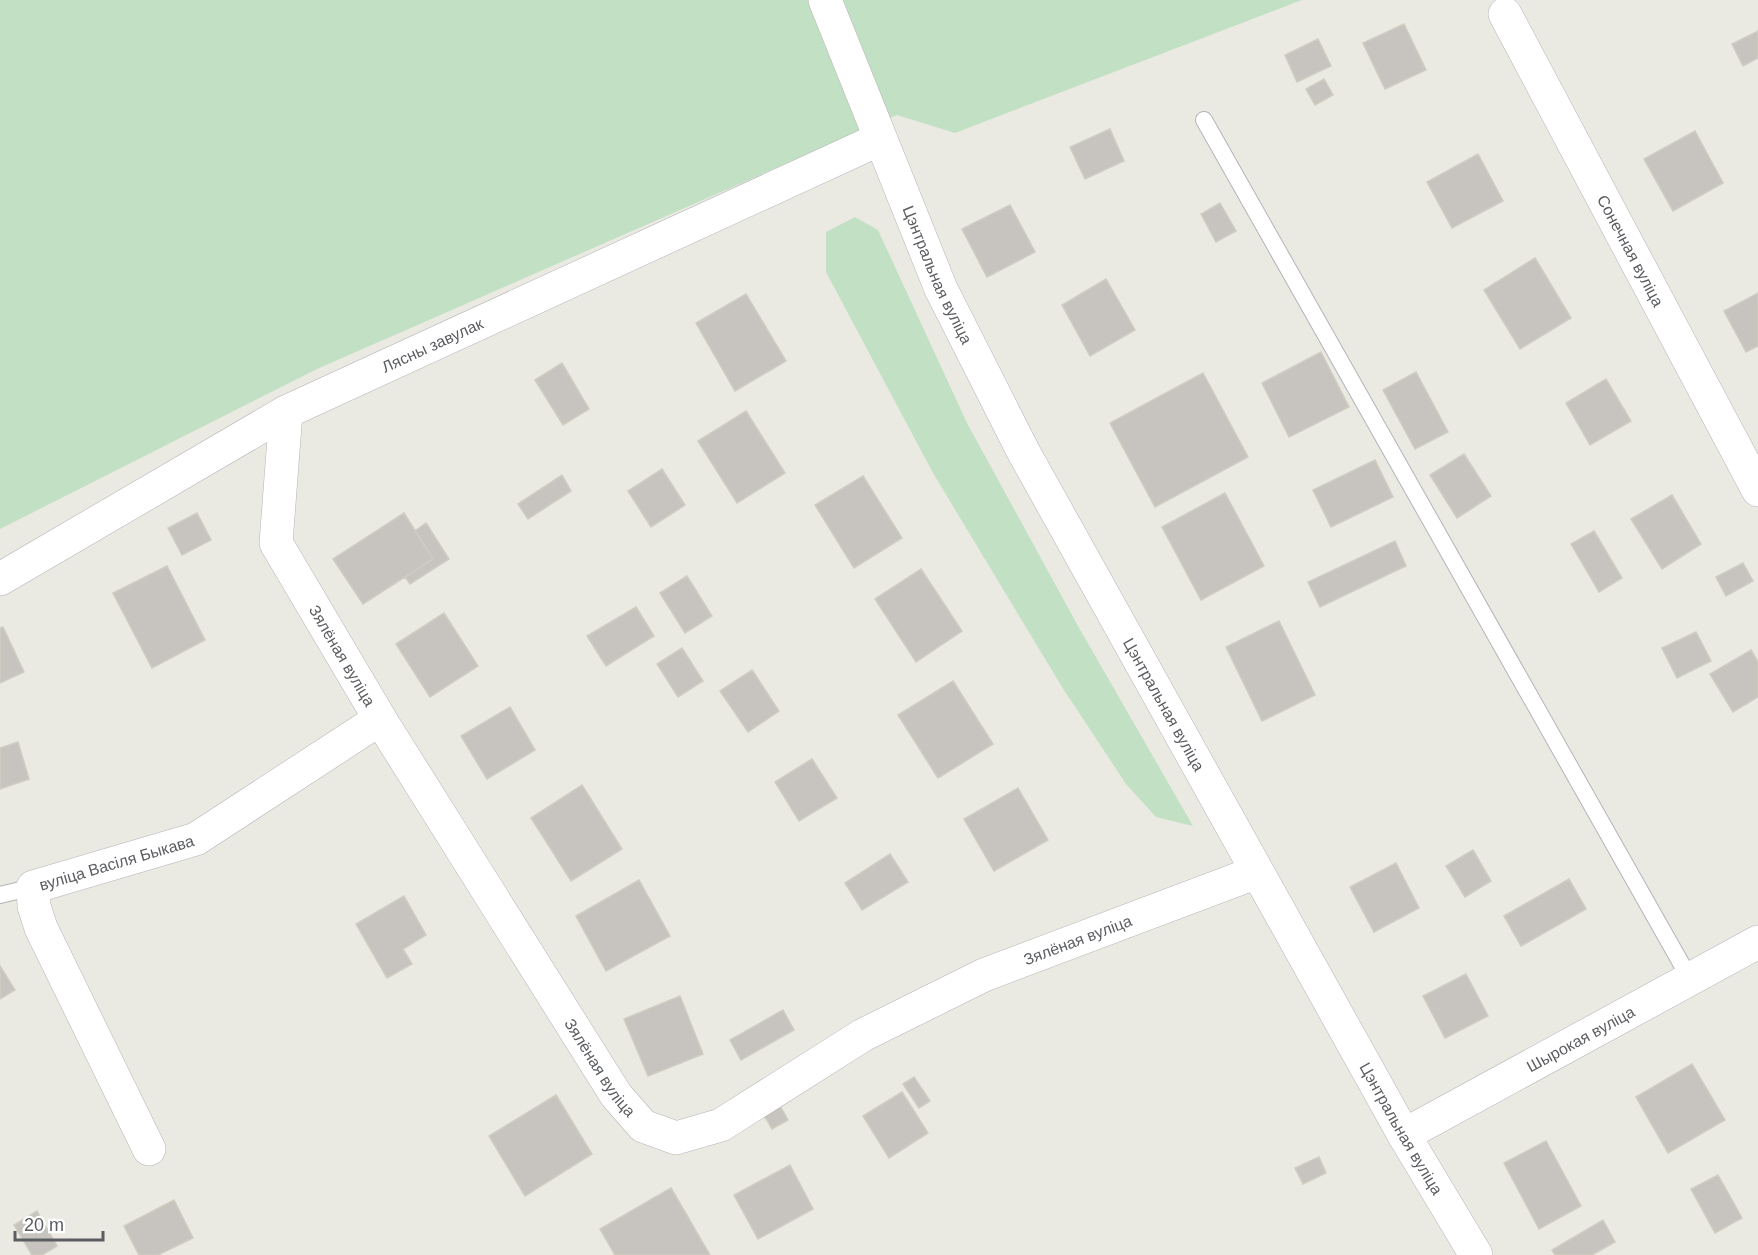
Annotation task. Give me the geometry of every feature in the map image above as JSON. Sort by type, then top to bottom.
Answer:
[{"type":"street","name":"Цэнтральная вуліца","points":[[825,0],[941,288],[1023,451],[1404,1135],[1476,1255]]},
{"type":"street","name":"Сонечная вуліца","points":[[1504,14],[1758,490]]},
{"type":"street","name":"Лясны завулак","points":[[0,579],[286,411],[880,139]]},
{"type":"street","name":"Зялёная вуліца","points":[[286,411],[276,543],[380,719],[616,1095],[643,1126],[676,1138],[722,1125],[862,1035],[984,975],[1257,872]]},
{"type":"street","name":"вуліца Васіля Быкава","points":[[149,1149],[40,928],[34,906],[33,887],[196,839],[380,719]]},
{"type":"street","name":"Шырокая вуліца","points":[[1404,1135],[1758,942]]},
{"type":"lane","points":[[1204,120],[1690,979]]},
{"type":"lane","points":[[0,896],[33,887]]},
{"type":"green space","points":[[0,0],[1302,0],[955,133],[897,115],[317,369],[0,529]]},
{"type":"green space","points":[[855,217],[878,230],[967,423],[1078,626],[1193,826],[1156,817],[1126,784],[1062,687],[933,473],[826,272],[826,232]]},
{"type":"building","points":[[1404,24],[1426,70],[1385,89],[1363,43]]},
{"type":"building","points":[[1758,31],[1758,58],[1743,66],[1732,44]]},
{"type":"building","points":[[1318,39],[1331,66],[1297,82],[1285,55]]},
{"type":"building","points":[[1324,79],[1333,95],[1315,105],[1306,89]]},
{"type":"building","points":[[1110,129],[1124,161],[1085,179],[1070,147]]},
{"type":"building","points":[[1695,131],[1723,183],[1673,211],[1644,159]]},
{"type":"building","points":[[1478,154],[1503,201],[1452,228],[1427,182]]},
{"type":"building","points":[[1220,203],[1236,231],[1216,242],[1201,214]]},
{"type":"building","points":[[1010,205],[1035,252],[987,277],[962,229]]},
{"type":"building","points":[[1535,258],[1571,318],[1520,349],[1484,290]]},
{"type":"building","points":[[1106,279],[1135,330],[1090,356],[1062,305]]},
{"type":"building","points":[[1758,293],[1758,346],[1746,352],[1724,311]]},
{"type":"building","points":[[746,294],[786,361],[735,391],[696,323]]},
{"type":"building","points":[[1321,352],[1349,407],[1289,437],[1262,383]]},
{"type":"building","points":[[562,363],[589,409],[563,425],[535,380]]},
{"type":"building","points":[[1416,372],[1448,432],[1415,449],[1383,390]]},
{"type":"building","points":[[1203,373],[1248,457],[1155,507],[1110,423]]},
{"type":"building","points":[[1606,379],[1631,421],[1590,445],[1566,403]]},
{"type":"building","points":[[746,411],[785,473],[737,503],[698,441]]},
{"type":"building","points":[[1464,454],[1491,496],[1457,518],[1430,475]]},
{"type":"building","points":[[1375,460],[1393,497],[1331,527],[1313,490]]},
{"type":"building","points":[[662,469],[685,505],[651,527],[628,491]]},
{"type":"building","points":[[562,475],[571,491],[528,519],[518,504]]},
{"type":"building","points":[[863,476],[902,538],[854,568],[815,505]]},
{"type":"building","points":[[1225,493],[1264,566],[1201,600],[1162,527]]},
{"type":"building","points":[[1672,495],[1701,544],[1662,569],[1631,519]]},
{"type":"building","points":[[197,513],[211,540],[182,555],[168,528]]},
{"type":"building","points":[[404,513],[433,559],[363,604],[333,559]]},
{"type":"building","points":[[426,523],[449,559],[410,584],[405,577],[433,559],[415,531]]},
{"type":"building","points":[[1594,531],[1622,578],[1599,592],[1571,544]]},
{"type":"building","points":[[1395,541],[1406,566],[1320,607],[1308,582]]},
{"type":"building","points":[[1743,563],[1753,581],[1726,596],[1716,577]]},
{"type":"building","points":[[167,566],[205,640],[152,668],[113,593]]},
{"type":"building","points":[[921,569],[962,631],[916,662],[875,599]]},
{"type":"building","points":[[687,576],[712,616],[685,633],[660,593]]},
{"type":"building","points":[[636,607],[654,636],[606,666],[587,636]]},
{"type":"building","points":[[444,613],[478,666],[430,697],[396,644]]},
{"type":"building","points":[[1279,621],[1315,695],[1262,721],[1226,647]]},
{"type":"building","points":[[3,627],[24,672],[0,683],[0,628]]},
{"type":"building","points":[[1696,632],[1711,661],[1677,678],[1662,648]]},
{"type":"building","points":[[682,648],[703,681],[678,697],[657,664]]},
{"type":"building","points":[[1751,650],[1758,662],[1758,697],[1733,712],[1710,674]]},
{"type":"building","points":[[752,670],[779,711],[748,732],[720,691]]},
{"type":"building","points":[[953,681],[993,744],[938,778],[898,715]]},
{"type":"building","points":[[510,707],[535,750],[487,779],[461,736]]},
{"type":"building","points":[[18,742],[29,779],[0,789],[0,748]]},
{"type":"building","points":[[812,759],[837,798],[799,821],[775,782]]},
{"type":"building","points":[[582,785],[622,849],[571,881],[531,818]]},
{"type":"building","points":[[1018,788],[1048,840],[994,871],[964,819]]},
{"type":"building","points":[[1473,850],[1491,881],[1465,897],[1446,866]]},
{"type":"building","points":[[890,854],[908,882],[862,910],[845,883]]},
{"type":"building","points":[[1396,863],[1419,908],[1374,932],[1350,887]]},
{"type":"building","points":[[1569,879],[1586,909],[1521,946],[1504,916]]},
{"type":"building","points":[[639,880],[670,936],[606,971],[576,916]]},
{"type":"building","points":[[404,896],[426,935],[403,949],[412,964],[387,978],[356,924]]},
{"type":"building","points":[[0,966],[15,990],[0,999]]},
{"type":"building","points":[[1466,974],[1488,1016],[1445,1038],[1423,996]]},
{"type":"building","points":[[680,996],[703,1054],[648,1076],[624,1019]]},
{"type":"building","points":[[783,1010],[794,1030],[741,1060],[730,1040]]},
{"type":"building","points":[[1692,1064],[1725,1120],[1668,1153],[1636,1097]]},
{"type":"building","points":[[914,1077],[930,1101],[919,1108],[903,1084]]},
{"type":"building","points":[[902,1092],[928,1133],[889,1158],[863,1116]]},
{"type":"building","points":[[556,1095],[592,1154],[525,1196],[489,1136]]},
{"type":"building","points":[[780,1106],[788,1120],[772,1129],[764,1115]]},
{"type":"building","points":[[1546,1141],[1581,1206],[1539,1229],[1504,1163]]},
{"type":"building","points":[[1319,1157],[1326,1173],[1303,1184],[1295,1168]]},
{"type":"building","points":[[790,1165],[813,1209],[758,1239],[734,1195]]},
{"type":"building","points":[[1718,1175],[1742,1218],[1715,1233],[1691,1189]]},
{"type":"building","points":[[671,1188],[710,1255],[615,1255],[600,1229]]},
{"type":"building","points":[[174,1200],[193,1238],[158,1255],[139,1255],[124,1226]]},
{"type":"building","points":[[37,1211],[57,1246],[42,1255],[32,1255],[14,1225]]},
{"type":"building","points":[[1603,1220],[1615,1242],[1592,1255],[1555,1255],[1552,1250]]}]
